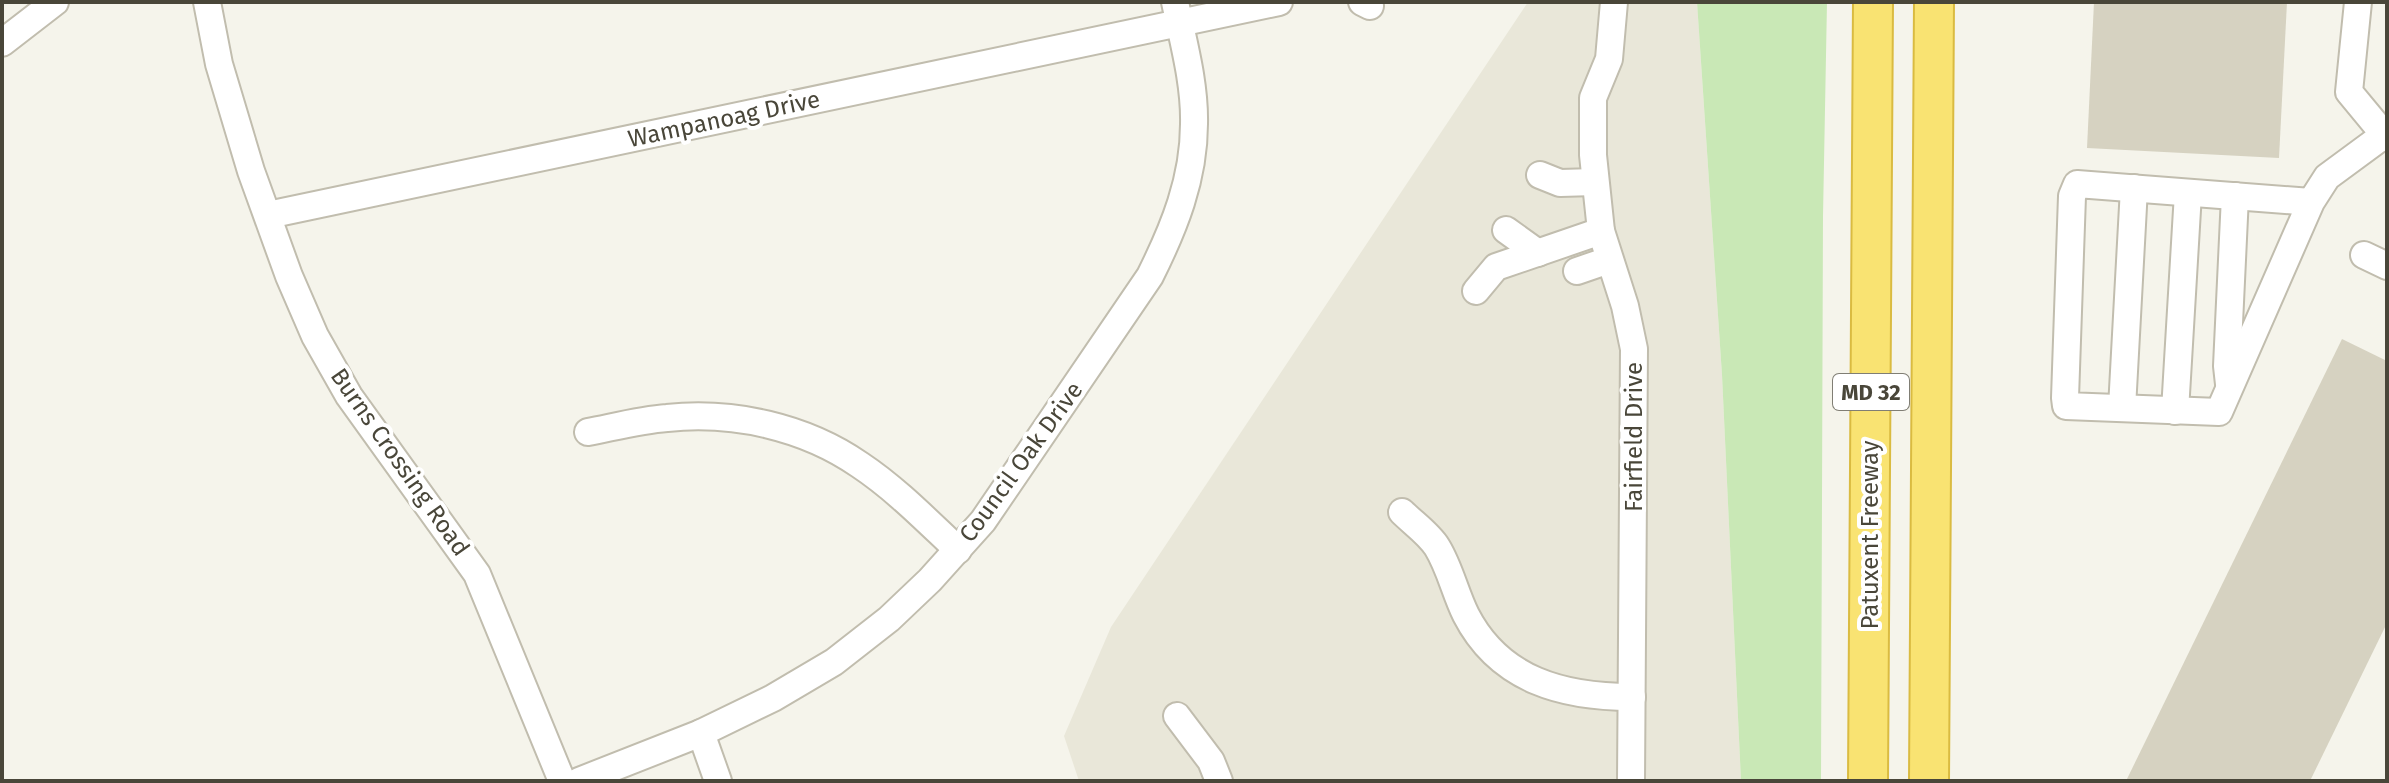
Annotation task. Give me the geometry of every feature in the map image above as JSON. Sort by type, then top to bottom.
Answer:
[{"type":"highway","name":"Patuxent Freeway","points":[[1868,781],[1873,2]]},
{"type":"highway","name":"MD 32","points":[[1929,781],[1934,2]]},
{"type":"street","points":[[2,43],[55,2]]},
{"type":"street","name":"Burns Crossing Road","points":[[207,2],[219,64],[235,121],[289,276],[315,336],[349,396],[477,574],[562,781]]},
{"type":"street","name":"Wampanoag Drive","points":[[268,215],[1177,12],[1279,2]]},
{"type":"street","name":"Fairfield Drive","points":[[1614,2],[1609,59],[1593,98],[1595,182],[1601,231],[1625,306],[1634,349],[1631,781]]},
{"type":"street","points":[[2311,202],[2077,184],[2072,196],[2066,406],[2219,412],[2311,202],[2327,177],[2386,137],[2349,92],[2358,2]]},
{"type":"street","name":"Council Oak Drive","points":[[579,781],[701,733],[773,698],[834,662],[889,619],[983,521],[1150,276],[1170,236],[1184,198],[1195,122],[1177,12]]},
{"type":"street","points":[[1540,175],[1560,183],[1595,182]]},
{"type":"street","points":[[2122,408],[2134,188]]},
{"type":"street","points":[[2175,411],[2188,193]]},
{"type":"street","points":[[2230,392],[2227,366],[2235,196]]},
{"type":"street","points":[[1506,230],[1538,253]]},
{"type":"street","points":[[1476,291],[1496,267],[1601,231]]},
{"type":"street","points":[[1577,271],[1609,260]]},
{"type":"street","points":[[588,432],[667,418],[717,417],[758,422],[796,432],[832,448],[861,466],[958,550]]},
{"type":"street","points":[[1402,512],[1436,545],[1466,615],[1478,634],[1505,662],[1530,678],[1559,690],[1597,697],[1632,697]]},
{"type":"street","points":[[1177,716],[1211,761],[1219,781]]},
{"type":"street","points":[[701,733],[718,781]]},
{"type":"shaded area","points":[[1528,2],[1697,2],[1722,375],[1741,781],[1079,781],[1064,736],[1111,627]]},
{"type":"green space","points":[[1697,2],[1827,2],[1821,781],[1741,781],[1722,375]]},
{"type":"building","points":[[2094,2],[2287,2],[2279,158],[2087,148]]},
{"type":"building","points":[[2342,339],[2387,361],[2387,623],[2310,781],[2126,781]]}]
